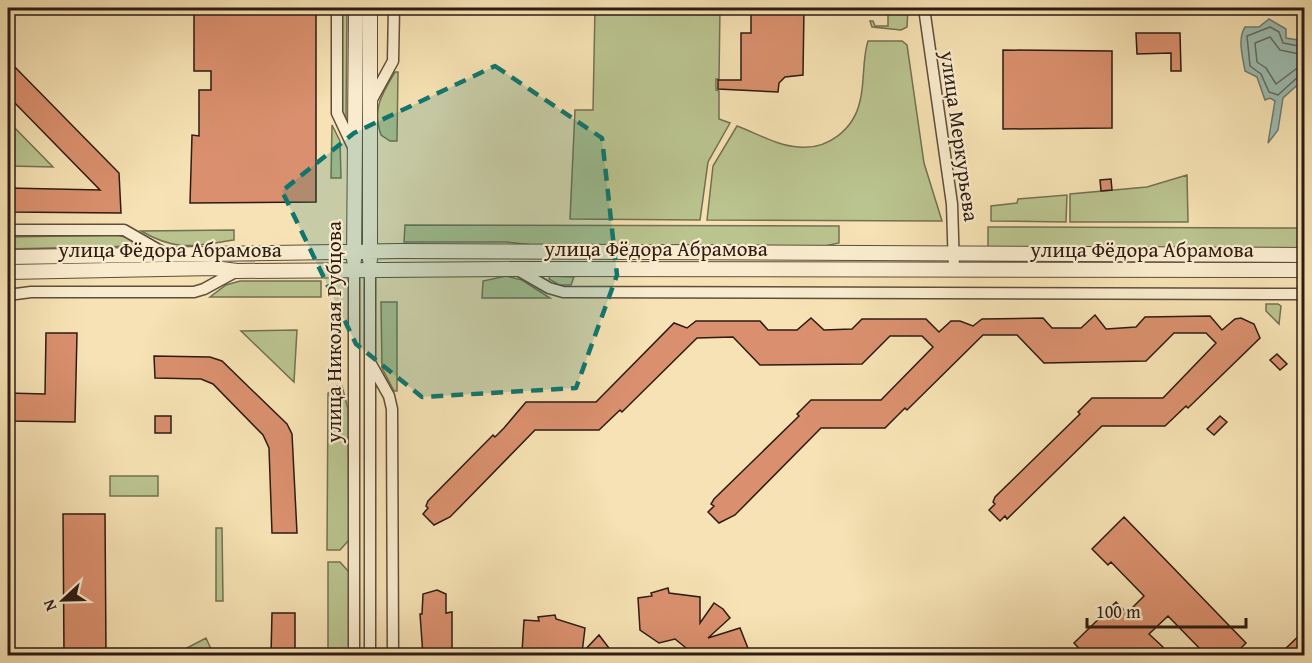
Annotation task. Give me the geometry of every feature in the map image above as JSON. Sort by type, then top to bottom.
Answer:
[{"type":"street","points":[[337,8],[337,113],[354,149]]},
{"type":"street","name":"улица Николая Рубцова","points":[[354,656],[356,8]]},
{"type":"street","name":"улица Николая Рубцова","points":[[370,8],[370,656]]},
{"type":"street","points":[[370,103],[393,62],[394,8]]},
{"type":"street","name":"улица Меркурьева","points":[[924,8],[952,204],[954,269]]},
{"type":"street","points":[[8,230],[124,230],[164,253]]},
{"type":"street","name":"улица Фёдора Абрамова","points":[[8,257],[354,252],[1305,255]]},
{"type":"street","name":"улица Фёдора Абрамова","points":[[8,272],[213,267],[237,271],[515,268],[1305,270]]},
{"type":"street","points":[[515,268],[549,288],[563,292],[1305,294]]},
{"type":"street","points":[[8,295],[31,292],[194,292],[204,290],[237,271]]},
{"type":"street","points":[[370,362],[389,396],[392,410],[393,656]]},
{"type":"highlighted area","points":[[495,66],[602,138],[617,275],[576,388],[422,397],[356,344],[282,191],[354,133]]},
{"type":"green space","points":[[341,8],[347,8],[346,120],[342,112]]},
{"type":"green space","points":[[595,8],[720,8],[719,79],[716,79],[716,90],[719,91],[719,119],[730,123],[708,162],[700,220],[570,219],[575,110],[593,110]]},
{"type":"green space","points":[[888,8],[908,8],[907,27],[901,30],[872,27],[870,21],[873,21],[875,26],[888,26]]},
{"type":"green space","points":[[868,41],[902,41],[907,45],[924,163],[942,221],[707,220],[713,166],[737,126],[775,142],[799,147],[820,145],[846,129],[860,101]]},
{"type":"green space","points":[[395,72],[398,72],[397,141],[390,141],[381,135],[378,125],[378,109],[382,94]]},
{"type":"green space","points":[[8,121],[53,167],[8,166]]},
{"type":"green space","points":[[332,125],[340,141],[341,178],[331,178]]},
{"type":"green space","points":[[1187,175],[1188,222],[1070,222],[1070,194],[1147,187]]},
{"type":"green space","points":[[1067,195],[1066,222],[991,221],[991,206],[1017,203],[1018,199]]},
{"type":"green space","points":[[405,225],[839,226],[839,243],[815,248],[562,248],[506,242],[404,242]]},
{"type":"green space","points":[[988,227],[1304,228],[1304,250],[988,249]]},
{"type":"green space","points":[[234,230],[234,240],[186,246],[165,242],[141,231]]},
{"type":"green space","points":[[117,235],[126,237],[139,246],[8,249],[8,237]]},
{"type":"green space","points":[[506,276],[522,280],[550,298],[482,298],[483,281]]},
{"type":"green space","points":[[550,276],[574,277],[571,285],[559,285],[549,279]]},
{"type":"green space","points":[[240,281],[321,281],[321,297],[210,297],[226,285]]},
{"type":"green space","points":[[381,302],[397,302],[397,391],[394,391],[382,368]]},
{"type":"green space","points":[[1266,304],[1281,306],[1279,324],[1266,311]]},
{"type":"green space","points":[[297,330],[294,382],[241,331]]},
{"type":"green space","points":[[337,386],[342,386],[348,409],[349,540],[340,550],[327,550],[328,393]]},
{"type":"green space","points":[[110,476],[158,476],[158,496],[110,496]]},
{"type":"green space","points":[[216,528],[222,528],[223,601],[216,601]]},
{"type":"green space","points":[[328,562],[340,562],[349,572],[349,655],[328,656]]},
{"type":"green space","points":[[206,638],[211,649],[197,655],[183,655],[181,651]]},
{"type":"water","points":[[1269,19],[1286,29],[1286,38],[1304,41],[1303,80],[1283,98],[1278,130],[1268,143],[1275,101],[1270,98],[1265,100],[1257,77],[1245,71],[1241,37],[1245,27],[1259,27]]},
{"type":"building","points":[[194,8],[316,8],[316,202],[190,203],[192,135],[199,136],[199,90],[211,90],[211,71],[194,71]]},
{"type":"building","points":[[751,8],[804,8],[803,75],[785,77],[779,83],[778,92],[718,89],[718,80],[741,80],[741,33],[751,33]]},
{"type":"building","points":[[1136,33],[1180,33],[1181,71],[1171,71],[1171,53],[1137,54]]},
{"type":"building","points":[[1003,50],[1112,51],[1112,128],[1003,129]]},
{"type":"building","points":[[8,60],[119,173],[121,213],[8,212],[8,188],[100,190],[8,96]]},
{"type":"building","points":[[1111,179],[1112,190],[1101,191],[1100,180]]},
{"type":"building","points":[[1095,315],[1106,329],[1136,327],[1145,317],[1210,316],[1222,330],[1235,319],[1241,318],[1254,324],[1260,338],[1188,408],[1186,406],[1165,426],[1102,426],[1007,519],[1005,516],[1000,521],[989,510],[995,504],[993,502],[995,497],[1080,414],[1078,412],[1092,398],[1163,398],[1216,343],[1206,333],[1174,333],[1146,361],[1044,363],[1017,335],[983,335],[907,410],[905,408],[885,428],[821,428],[735,515],[719,523],[708,512],[714,506],[711,504],[714,499],[799,416],[797,414],[811,400],[881,400],[933,347],[922,336],[890,336],[862,364],[760,365],[733,337],[697,338],[622,412],[620,410],[599,430],[535,430],[450,517],[434,525],[423,514],[428,508],[426,506],[428,501],[493,435],[495,437],[504,428],[526,402],[596,402],[674,323],[687,328],[696,321],[760,321],[768,330],[797,330],[811,318],[824,330],[852,329],[862,319],[926,319],[939,332],[951,321],[960,321],[973,326],[982,319],[1043,318],[1052,328],[1081,328]]},
{"type":"building","points":[[46,333],[77,333],[75,422],[8,421],[8,393],[45,394]]},
{"type":"building","points":[[1277,354],[1287,364],[1280,370],[1270,360]]},
{"type":"building","points":[[154,356],[210,357],[222,361],[287,424],[292,434],[297,533],[272,533],[269,448],[263,435],[213,384],[201,379],[155,378]]},
{"type":"building","points":[[155,416],[171,416],[171,433],[155,433]]},
{"type":"building","points":[[1220,416],[1227,422],[1214,435],[1207,429]]},
{"type":"building","points":[[63,514],[105,514],[106,653],[64,653]]},
{"type":"building","points":[[1124,517],[1246,643],[1233,656],[1207,656],[1168,616],[1149,634],[1163,647],[1154,656],[1086,656],[1074,643],[1116,602],[1127,613],[1144,596],[1111,562],[1108,565],[1092,549]]},
{"type":"building","points":[[668,588],[669,593],[700,597],[700,623],[714,603],[723,609],[730,618],[708,638],[740,628],[751,656],[696,656],[675,639],[659,643],[640,630],[638,598],[652,596],[651,593]]},
{"type":"building","points":[[437,590],[446,594],[446,613],[452,612],[452,656],[423,656],[420,614],[422,614],[423,594]]},
{"type":"building","points":[[272,613],[295,613],[295,656],[271,656]]},
{"type":"building","points":[[555,615],[556,619],[585,628],[582,653],[599,635],[615,656],[526,656],[522,652],[524,620],[539,621],[538,617]]},
{"type":"building","points":[[1305,630],[1305,656],[1288,656],[1283,651]]}]
